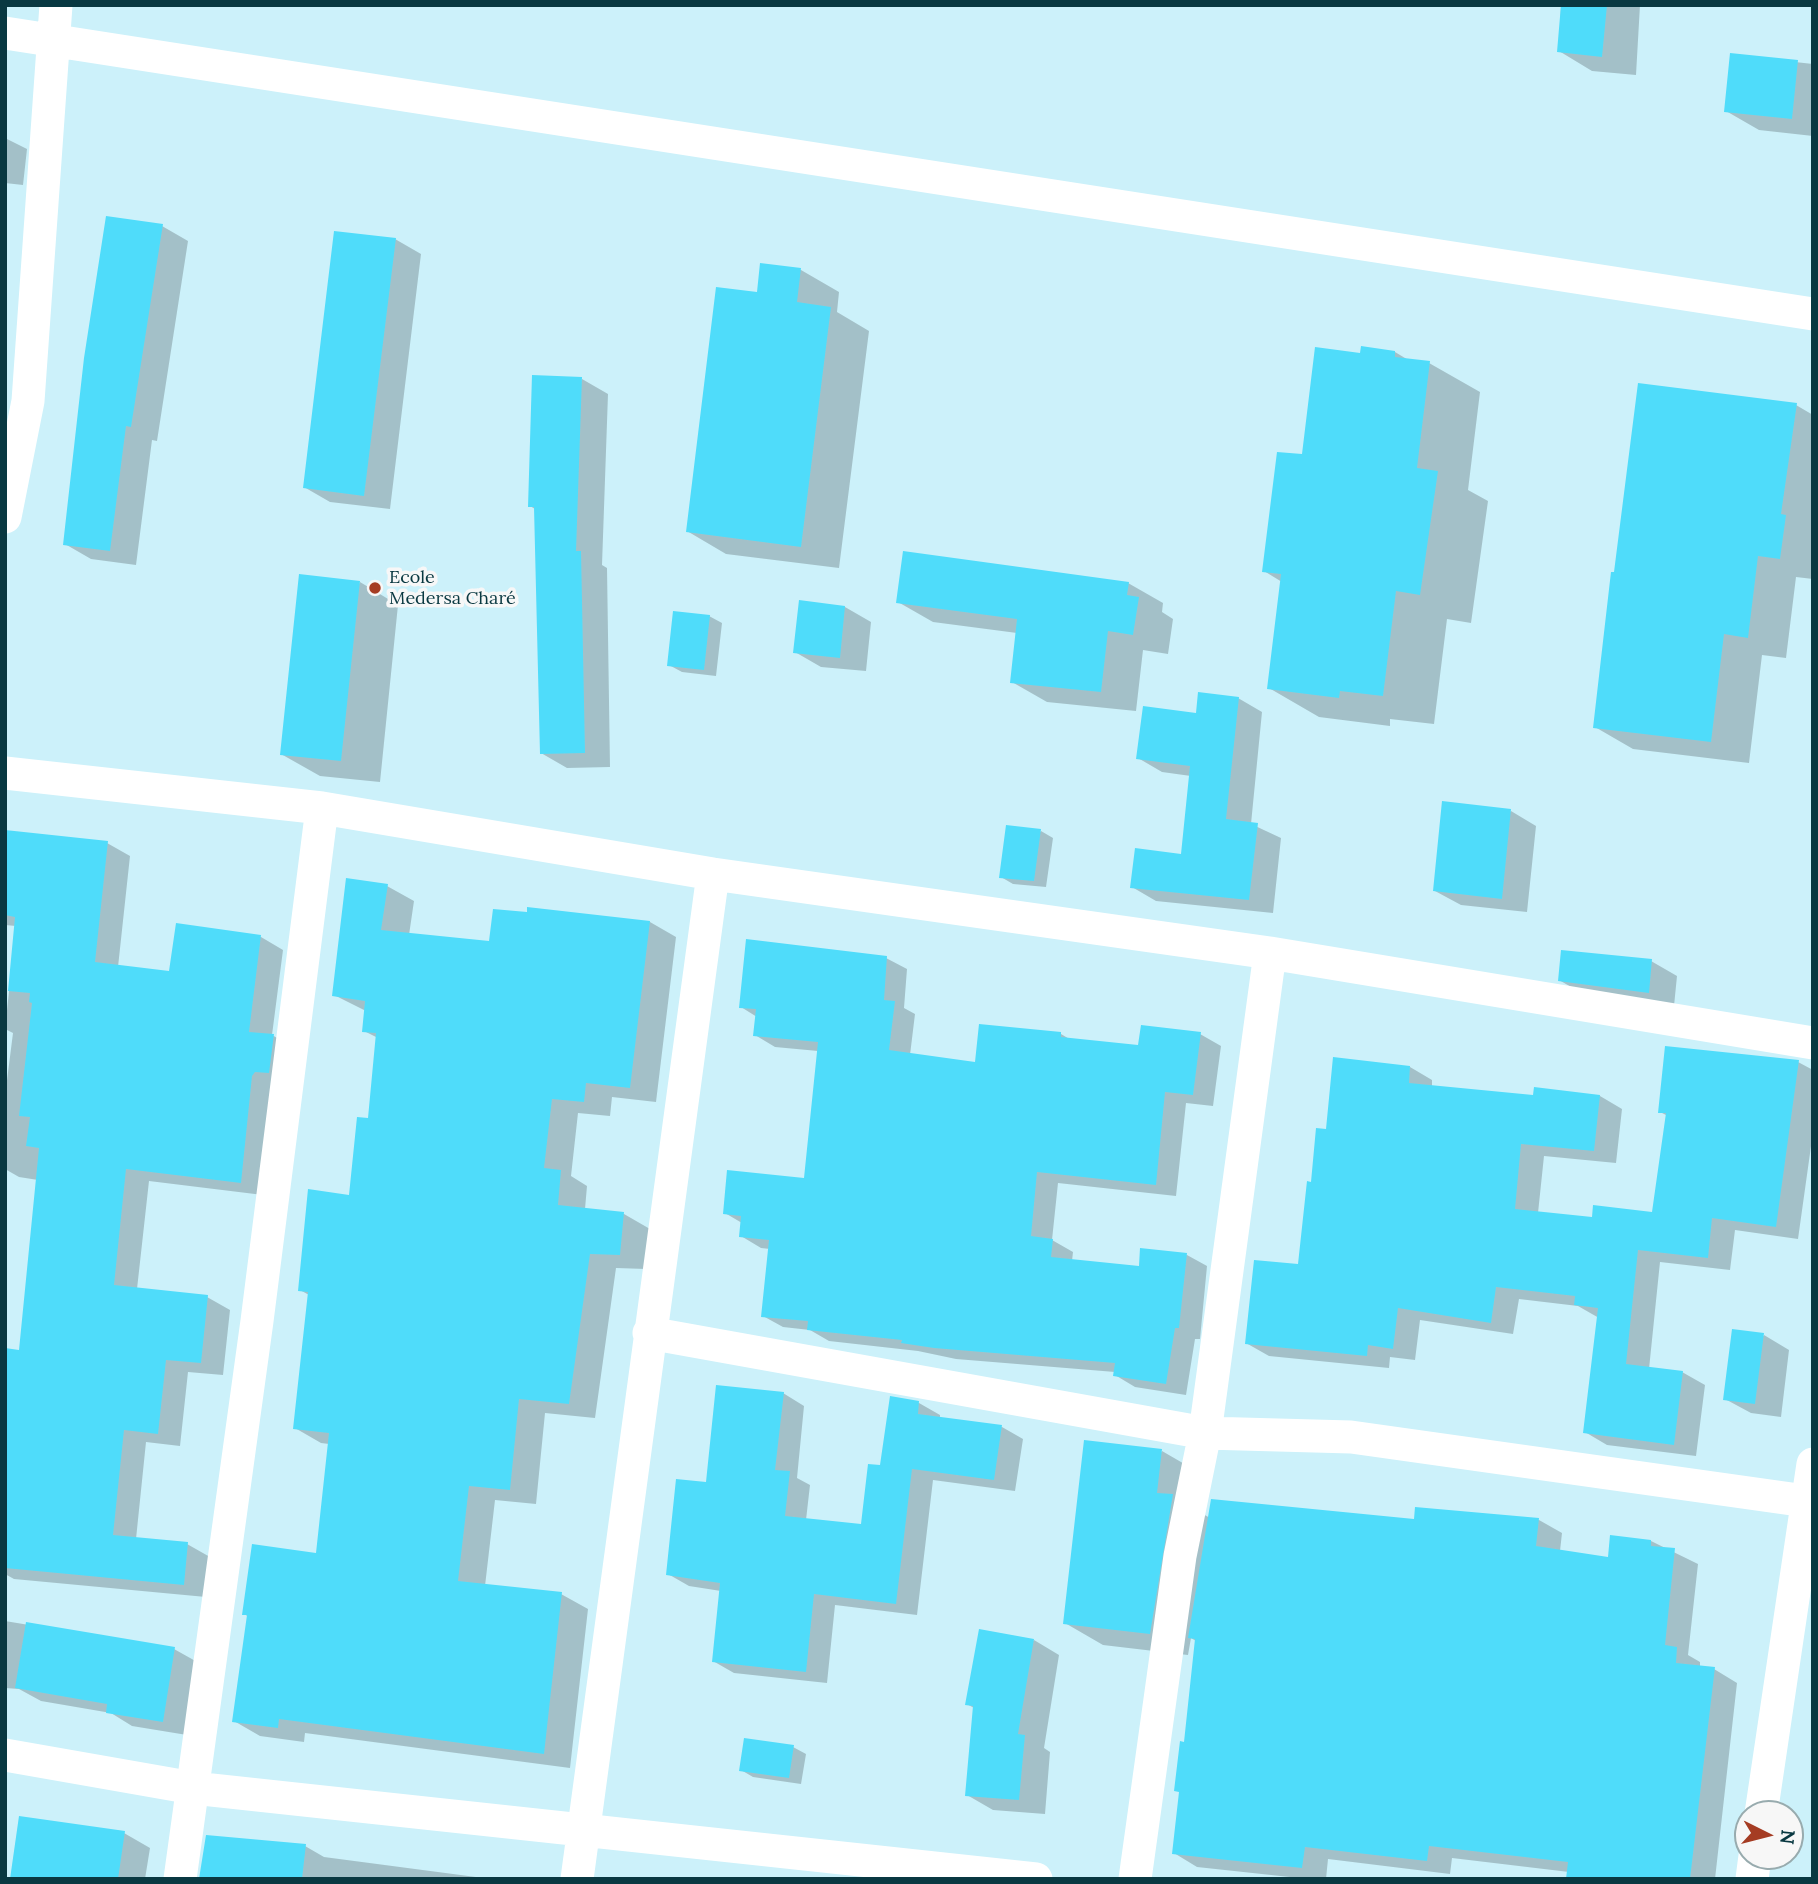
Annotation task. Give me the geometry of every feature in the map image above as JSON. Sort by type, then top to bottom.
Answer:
[{"type":"street","points":[[5,517],[28,401],[56,5]]},
{"type":"street","points":[[5,33],[1813,314]]},
{"type":"street","points":[[5,773],[322,808],[713,874],[1270,953],[1813,1043]]},
{"type":"street","points":[[180,1879],[257,1321],[322,808]]},
{"type":"street","points":[[577,1879],[713,874]]},
{"type":"street","points":[[1135,1879],[1180,1556],[1205,1433],[1270,953]]},
{"type":"street","points":[[649,1333],[1205,1433],[1351,1437],[1810,1502]]},
{"type":"street","points":[[1764,1800],[1810,1502],[1813,1464]]},
{"type":"street","points":[[5,1755],[192,1787],[1036,1879]]},
{"type":"building","points":[[1561,5],[1607,5],[1602,57],[1557,52]]},
{"type":"building","points":[[1730,53],[1798,60],[1792,119],[1724,112]]},
{"type":"building","points":[[106,216],[163,224],[131,427],[126,426],[110,551],[63,545],[84,358]]},
{"type":"building","points":[[334,231],[396,238],[364,496],[303,488]]},
{"type":"building","points":[[760,263],[801,268],[797,302],[831,307],[801,547],[686,532],[716,287],[757,292]]},
{"type":"building","points":[[1361,346],[1395,351],[1395,357],[1430,361],[1417,468],[1438,471],[1420,595],[1396,591],[1383,696],[1340,691],[1339,698],[1267,689],[1281,574],[1262,572],[1277,452],[1302,454],[1315,347],[1360,353]]},
{"type":"building","points":[[532,375],[582,377],[576,551],[581,551],[585,753],[540,754],[534,507],[528,507]]},
{"type":"building","points":[[1638,383],[1797,403],[1781,514],[1786,515],[1780,559],[1758,556],[1748,638],[1724,634],[1711,742],[1593,728],[1611,572],[1614,572]]},
{"type":"building","points":[[903,551],[1129,582],[1127,595],[1139,597],[1133,635],[1108,631],[1101,692],[1010,683],[1017,619],[896,603]]},
{"type":"building","points":[[299,574],[360,581],[341,761],[280,755]]},
{"type":"building","points":[[799,600],[845,606],[840,658],[793,653]]},
{"type":"building","points":[[673,611],[710,615],[704,670],[667,666]]},
{"type":"building","points":[[1198,692],[1239,697],[1226,819],[1258,823],[1249,900],[1130,888],[1135,848],[1181,854],[1190,766],[1136,759],[1143,706],[1196,713]]},
{"type":"building","points":[[1442,801],[1511,809],[1502,899],[1433,891]]},
{"type":"building","points":[[1006,825],[1041,829],[1034,881],[999,878]]},
{"type":"building","points":[[5,830],[108,841],[95,962],[169,971],[176,923],[261,935],[249,1032],[274,1034],[269,1073],[255,1072],[252,1076],[241,1183],[126,1169],[114,1285],[208,1295],[201,1363],[166,1360],[158,1434],[124,1430],[113,1535],[188,1542],[184,1585],[5,1568],[5,1348],[19,1350],[39,1148],[26,1146],[30,1117],[19,1116],[32,1003],[29,1002],[30,993],[8,991],[15,917],[5,915]]},
{"type":"building","points":[[346,878],[388,884],[381,930],[489,941],[493,909],[527,912],[527,907],[650,921],[630,1088],[586,1083],[584,1102],[552,1099],[544,1168],[561,1170],[558,1205],[624,1212],[620,1255],[590,1254],[569,1404],[519,1399],[510,1490],[469,1486],[458,1581],[562,1592],[544,1754],[279,1719],[278,1728],[232,1722],[247,1615],[242,1615],[252,1544],[316,1553],[329,1433],[293,1429],[308,1292],[298,1291],[308,1189],[349,1195],[357,1117],[368,1118],[376,1033],[362,1032],[365,1001],[332,996]]},
{"type":"building","points":[[746,939],[887,956],[884,1000],[895,1001],[889,1050],[975,1062],[979,1024],[1061,1032],[1061,1037],[1138,1045],[1141,1025],[1201,1032],[1193,1095],[1165,1092],[1156,1185],[1037,1172],[1031,1236],[1053,1239],[1051,1257],[1139,1266],[1140,1248],[1187,1253],[1179,1328],[1175,1328],[1166,1384],[1113,1376],[1115,1363],[934,1348],[901,1343],[902,1340],[807,1330],[808,1321],[761,1317],[769,1240],[739,1237],[741,1216],[723,1214],[727,1170],[804,1178],[818,1042],[753,1036],[756,1009],[739,1008]]},
{"type":"building","points":[[1561,950],[1652,959],[1649,993],[1558,981]]},
{"type":"building","points":[[1665,1046],[1799,1060],[1776,1227],[1712,1218],[1708,1258],[1638,1250],[1626,1364],[1683,1371],[1674,1445],[1583,1433],[1598,1308],[1574,1305],[1575,1296],[1496,1287],[1491,1323],[1398,1308],[1393,1349],[1368,1345],[1367,1356],[1245,1344],[1254,1260],[1298,1264],[1307,1181],[1311,1182],[1316,1128],[1326,1129],[1333,1057],[1410,1066],[1409,1083],[1533,1095],[1534,1087],[1600,1095],[1594,1151],[1521,1144],[1515,1209],[1592,1217],[1593,1205],[1652,1212],[1666,1113],[1658,1113]]},
{"type":"building","points":[[1732,1329],[1764,1333],[1755,1404],[1723,1400]]},
{"type":"building","points":[[716,1385],[784,1392],[775,1470],[790,1471],[785,1516],[861,1524],[868,1464],[880,1465],[890,1396],[919,1401],[918,1414],[1002,1425],[994,1480],[912,1469],[896,1604],[814,1594],[806,1672],[712,1662],[720,1583],[666,1575],[676,1479],[706,1482]]},
{"type":"building","points":[[1084,1440],[1162,1449],[1157,1493],[1173,1494],[1150,1634],[1063,1624]]},
{"type":"building","points":[[1211,1499],[1414,1519],[1415,1507],[1539,1518],[1536,1546],[1608,1557],[1610,1535],[1651,1540],[1651,1546],[1675,1548],[1665,1645],[1677,1647],[1676,1663],[1715,1667],[1690,1879],[1566,1879],[1568,1862],[1429,1846],[1427,1861],[1305,1847],[1302,1868],[1172,1854],[1179,1792],[1174,1791],[1180,1741],[1184,1742],[1195,1639],[1188,1638]]},
{"type":"building","points":[[26,1622],[175,1647],[163,1722],[106,1713],[107,1704],[15,1688]]},
{"type":"building","points":[[979,1629],[1034,1639],[1018,1734],[1025,1735],[1019,1800],[965,1796],[973,1706],[965,1705]]},
{"type":"building","points":[[744,1738],[794,1745],[789,1778],[739,1771]]},
{"type":"building","points":[[19,1816],[125,1831],[118,1879],[10,1879]]},
{"type":"building","points":[[206,1835],[306,1844],[302,1879],[199,1879]]},
{"type":"place","name":"Ecole Medersa Charé","points":[[375,588]]}]
